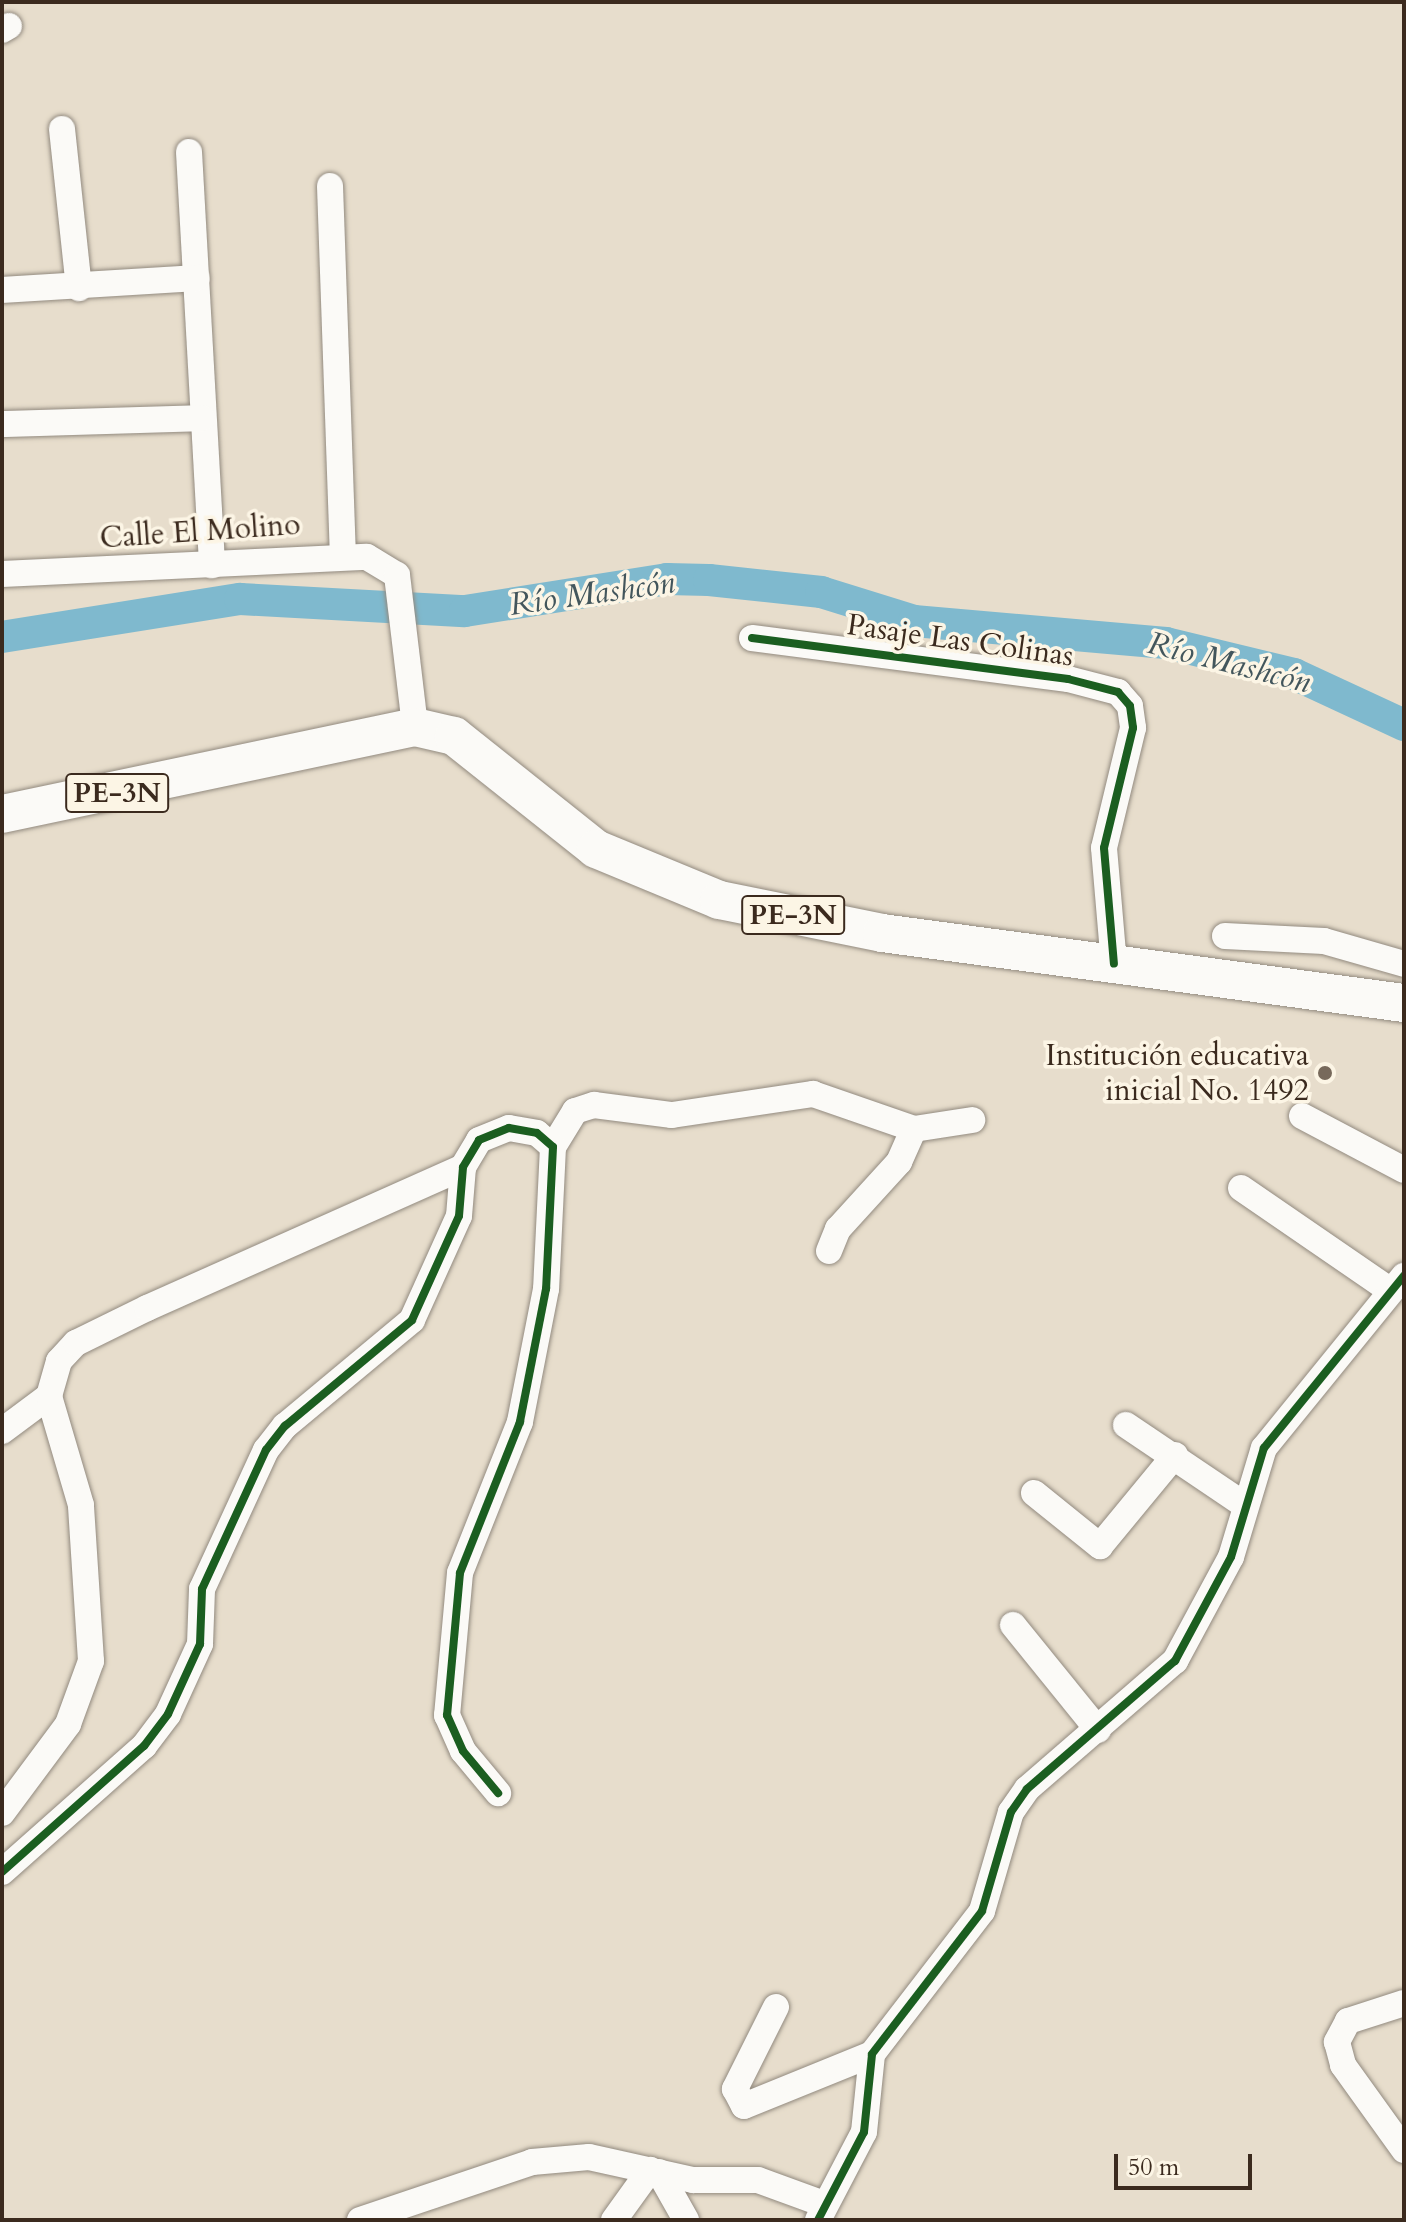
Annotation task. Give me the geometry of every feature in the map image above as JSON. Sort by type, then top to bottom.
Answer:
[{"type":"highway","name":"PE-3N","points":[[2,814],[415,727],[454,736],[596,849],[681,888],[882,933],[1404,1003]]},
{"type":"street","points":[[62,129],[79,288]]},
{"type":"street","points":[[189,152],[212,565]]},
{"type":"street","points":[[330,186],[343,554]]},
{"type":"street","points":[[2,290],[79,288],[197,278]]},
{"type":"street","points":[[2,424],[202,418]]},
{"type":"street","name":"Calle El Molino","points":[[2,574],[212,565],[343,554],[367,557],[397,575],[408,626],[415,727]]},
{"type":"street","name":"Pasaje Las Colinas","points":[[752,638],[1068,679],[1118,692],[1130,706],[1133,728],[1104,848],[1114,964]]},
{"type":"street","points":[[1225,936],[1324,941],[1404,964]]},
{"type":"street","points":[[498,1793],[453,1734],[449,1643],[460,1573],[520,1422],[546,1289],[553,1147],[583,1106],[672,1115],[797,1094],[914,1129],[972,1120]]},
{"type":"street","points":[[1302,1116],[1404,1170]]},
{"type":"street","points":[[2,1872],[144,1746],[168,1714],[200,1644],[202,1589],[252,1475],[285,1426],[412,1320],[459,1216],[463,1167],[479,1140],[509,1128],[537,1133],[553,1147]]},
{"type":"street","points":[[829,1251],[838,1229],[899,1162],[914,1129]]},
{"type":"street","points":[[2,1813],[68,1724],[91,1661],[81,1505],[49,1396],[54,1372],[76,1343],[463,1167]]},
{"type":"street","points":[[776,2007],[735,2089],[744,2106],[872,2054],[982,1911],[1011,1812],[1027,1789],[1175,1661],[1231,1557],[1243,1504],[1264,1448],[1398,1283],[1241,1188]]},
{"type":"street","points":[[2,1431],[49,1396]]},
{"type":"street","points":[[1126,1425],[1175,1455],[1243,1504]]},
{"type":"street","points":[[1034,1493],[1100,1546],[1175,1455]]},
{"type":"street","points":[[1013,1625],[1098,1730]]},
{"type":"street","points":[[1404,2003],[1348,2021],[1337,2042],[1343,2065],[1404,2150]]},
{"type":"street","points":[[360,2220],[387,2216],[532,2162],[589,2157],[655,2171],[758,2180],[821,2212],[864,2132],[872,2054]]},
{"type":"street","points":[[614,2220],[655,2171]]},
{"type":"street","points":[[655,2171],[686,2220]]},
{"type":"street","points":[[387,2216],[418,2220]]},
{"type":"waterway","name":"Río Mashcón","points":[[2,637],[240,599],[465,611],[667,579],[709,580],[821,592],[914,621],[1166,643],[1294,674],[1404,725]]},
{"type":"cycle path","points":[[752,638],[1068,679],[1118,692],[1130,706],[1133,728],[1104,848],[1114,964]]},
{"type":"cycle path","points":[[2,1872],[144,1746],[168,1714],[200,1644],[202,1589],[266,1450],[285,1426],[412,1320],[459,1216],[463,1167],[479,1140],[509,1128],[537,1133],[553,1147],[546,1289],[520,1422],[460,1573],[447,1715],[463,1751],[498,1793]]},
{"type":"cycle path","points":[[818,2220],[864,2132],[872,2054],[982,1911],[1011,1812],[1027,1789],[1175,1661],[1231,1557],[1264,1448],[1404,1276]]},
{"type":"place","name":"Institución educativa inicial No. 1492","points":[[1325,1073]]}]
